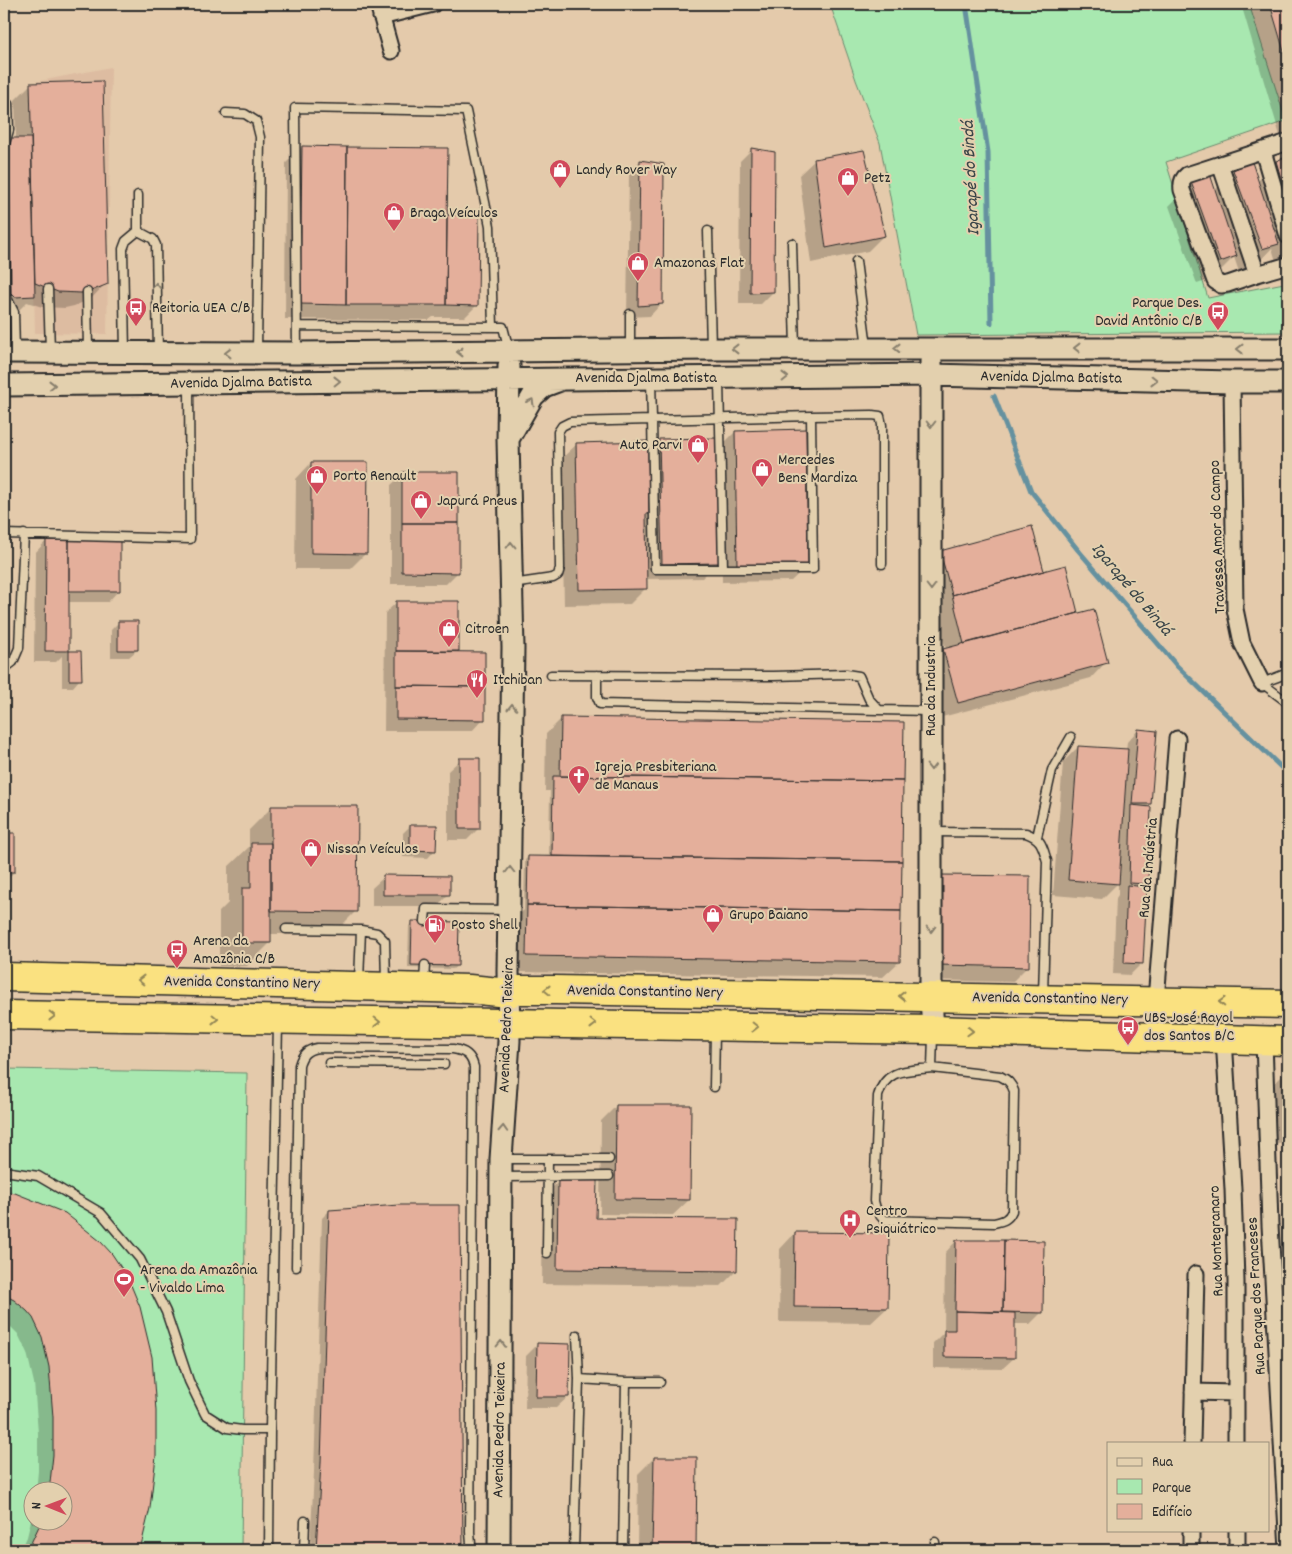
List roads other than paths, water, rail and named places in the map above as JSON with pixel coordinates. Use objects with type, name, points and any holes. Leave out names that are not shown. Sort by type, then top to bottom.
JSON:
[{"type":"highway","name":"Avenida Constantino Nery","points":[[4,977],[386,986],[424,976],[468,989],[508,992],[510,990],[1042,998],[1288,1004]]},
{"type":"highway","name":"Avenida Constantino Nery","points":[[4,1015],[933,1030],[1276,1041]]},
{"type":"main road","name":"Avenida Djalma Batista","points":[[9,352],[297,353],[932,348],[1288,349]]},
{"type":"main road","name":"Rua da Industria","points":[[932,348],[931,997],[933,1030]]},
{"type":"main road","name":"Avenida Pedro Teixeira","points":[[499,1550],[502,1168],[509,1023],[513,648],[508,440],[509,352]]},
{"type":"main road","name":"Avenida Djalma Batista","points":[[4,385],[566,378],[931,376],[1288,382]]},
{"type":"main road","points":[[508,440],[533,396],[544,386],[566,378]]},
{"type":"street","points":[[391,51],[380,10],[432,4]]},
{"type":"street","points":[[1288,142],[1188,175],[1183,178],[1182,190],[1215,281],[1221,285],[1228,284],[1288,265]]},
{"type":"street","points":[[1263,151],[1288,236]]},
{"type":"street","points":[[1220,164],[1257,274]]},
{"type":"street","name":"Travessa Amor do Campo","points":[[1232,382],[1235,608],[1242,643],[1262,682]]},
{"type":"street","name":"Rua da Indústria","points":[[1156,1000],[1177,739]]},
{"type":"street","name":"Rua Montegranaro","points":[[1224,1038],[1233,1189],[1236,1281],[1236,1442]]},
{"type":"street","name":"Rua Parque dos Franceses","points":[[1276,1041],[1270,1225],[1288,1550]]},
{"type":"street","points":[[1192,1442],[1196,1274]]},
{"type":"street","points":[[1193,1392],[1236,1393]]},
{"type":"street","points":[[1191,1532],[1191,1550]]},
{"type":"street","points":[[1237,1532],[1237,1550]]},
{"type":"lane","points":[[4,98],[8,104],[9,130],[4,148],[6,296],[8,307],[14,312],[9,352]]},
{"type":"lane","points":[[297,353],[296,108],[466,111],[490,226],[493,327]]},
{"type":"lane","points":[[226,113],[245,114],[256,120],[260,137],[257,353]]},
{"type":"lane","points":[[138,195],[138,231]]},
{"type":"lane","points":[[708,230],[711,349]]},
{"type":"lane","points":[[125,352],[123,250],[126,240],[138,231]]},
{"type":"lane","points":[[138,231],[153,239],[156,245],[158,352]]},
{"type":"lane","points":[[792,243],[795,349]]},
{"type":"lane","points":[[856,260],[868,349]]},
{"type":"lane","points":[[48,289],[50,352]]},
{"type":"lane","points":[[87,292],[88,352]]},
{"type":"lane","points":[[630,314],[630,351]]},
{"type":"lane","points":[[297,326],[503,327],[509,352]]},
{"type":"lane","points":[[651,378],[654,569],[813,569],[811,416]]},
{"type":"lane","points":[[719,378],[723,569]]},
{"type":"lane","points":[[4,534],[190,538],[189,383]]},
{"type":"lane","points":[[512,584],[553,578],[558,575],[560,568],[558,432],[562,426],[570,422],[880,416],[882,425],[882,564]]},
{"type":"lane","points":[[4,669],[13,662],[20,648],[24,534]]},
{"type":"lane","points":[[1262,682],[1288,673]]},
{"type":"lane","points":[[551,675],[774,676],[846,674],[859,676],[868,700],[880,710]]},
{"type":"lane","points":[[597,675],[597,697],[600,704],[931,711]]},
{"type":"lane","name":"Travessa Amor do Campo","points":[[1262,682],[1288,703]]},
{"type":"lane","points":[[1037,837],[1052,770],[1071,737]]},
{"type":"lane","points":[[931,832],[1026,833],[1037,837],[1043,846],[1047,861],[1042,998]]},
{"type":"lane","points":[[426,921],[426,909],[510,910]]},
{"type":"lane","points":[[286,929],[361,930],[377,933],[385,941],[386,946],[386,986]]},
{"type":"lane","points":[[359,986],[361,930]]},
{"type":"lane","points":[[269,1550],[278,1020]]},
{"type":"lane","points":[[714,1087],[715,1026]]},
{"type":"lane","points":[[932,1068],[933,1030]]},
{"type":"lane","points":[[296,1267],[299,1065],[301,1057],[310,1049],[317,1048],[453,1049],[468,1054],[474,1068],[470,1532],[470,1544],[473,1550]]},
{"type":"lane","points":[[329,1063],[444,1064]]},
{"type":"lane","points":[[932,1068],[1000,1076],[1007,1079],[1012,1085],[1014,1092],[1012,1211],[1009,1217],[1003,1221],[994,1223],[885,1220],[876,1209],[874,1201],[880,1088],[891,1075],[899,1072],[932,1068]]},
{"type":"lane","points":[[502,1168],[548,1159],[610,1159]]},
{"type":"lane","points":[[547,1253],[548,1159]]},
{"type":"lane","points":[[502,1168],[548,1176],[609,1176]]},
{"type":"lane","points":[[4,1171],[38,1176],[101,1213],[140,1259],[166,1312],[189,1381],[205,1414],[227,1428],[270,1430]]},
{"type":"lane","points":[[574,1550],[579,1379],[577,1335]]},
{"type":"lane","points":[[579,1379],[660,1382]]},
{"type":"lane","points":[[623,1550],[626,1382]]},
{"type":"lane","points":[[304,1550],[305,1521]]},
{"type":"waterway","name":"Igarapé do Bindá","points":[[966,4],[988,152],[991,323]]},
{"type":"waterway","name":"Igarapé do Bindá","points":[[994,396],[1031,491],[1078,550],[1177,666],[1288,774]]},
{"type":"place","name":"Landy Rover Way","points":[[560,189]]},
{"type":"place","name":"Petz","points":[[848,197]]},
{"type":"place","name":"Braga Veículos","points":[[394,232]]},
{"type":"place","name":"Amazonas Flat","points":[[638,282]]},
{"type":"place","name":"Reitoria UEA C/B","points":[[136,327]]},
{"type":"place","name":"Parque Des. David Antônio C/B","points":[[1218,331]]},
{"type":"place","name":"Auto Parvi","points":[[698,464]]},
{"type":"place","name":"Mercedes Bens Mardiza","points":[[762,488]]},
{"type":"place","name":"Porto Renault","points":[[317,495]]},
{"type":"place","name":"Japurá Pneus","points":[[421,520]]},
{"type":"place","name":"Citroen","points":[[449,648]]},
{"type":"place","name":"Itchiban","points":[[477,699]]},
{"type":"place","name":"Igreja Presbiteriana de Manaus","points":[[579,795]]},
{"type":"place","name":"Nissan Veículos","points":[[311,868]]},
{"type":"place","name":"Grupo Baiano","points":[[713,934]]},
{"type":"place","name":"Posto Shell","points":[[435,944]]},
{"type":"place","name":"Arena da Amazônia C/B","points":[[177,969]]},
{"type":"place","name":"UBS José Rayol dos Santos B/C","points":[[1128,1046]]},
{"type":"place","name":"Centro Psiquiátrico","points":[[850,1239]]},
{"type":"place","name":"Arena da Amazônia - Vivaldo Lima","points":[[124,1298]]}]
